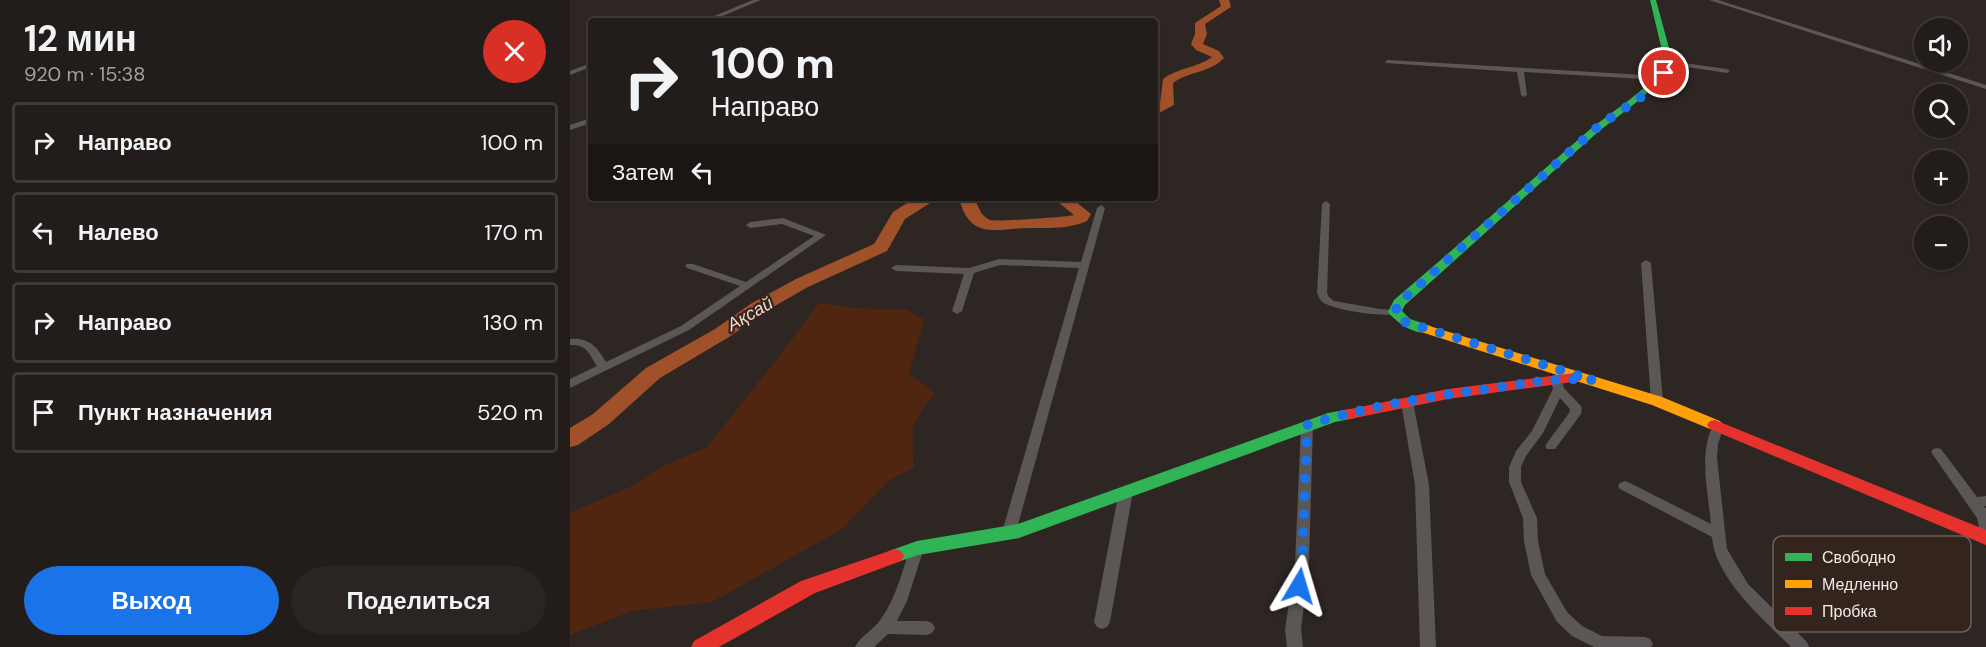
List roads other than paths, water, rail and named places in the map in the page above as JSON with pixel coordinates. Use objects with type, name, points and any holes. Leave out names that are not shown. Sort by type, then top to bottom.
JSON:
[{"type":"street","points":[[713,18],[758,0]]},
{"type":"street","points":[[1395,312],[1399,303],[1585,138],[1647,93],[1659,81],[1669,63],[1653,0]]},
{"type":"street","points":[[1712,0],[1986,87]]},
{"type":"street","points":[[1388,62],[1644,76],[1659,81]]},
{"type":"street","points":[[1669,63],[1727,71]]},
{"type":"street","points":[[570,73],[588,66]]},
{"type":"street","points":[[1520,70],[1524,95]]},
{"type":"street","points":[[570,128],[588,121]]},
{"type":"street","points":[[1326,204],[1322,293],[1331,303],[1380,312],[1395,312],[1405,322],[1657,401],[1984,537],[1986,527],[1980,502],[1937,452]]},
{"type":"street","points":[[1009,532],[1101,208]]},
{"type":"street","points":[[570,384],[685,328],[821,235],[783,221],[750,225]]},
{"type":"street","points":[[896,268],[970,271],[999,262],[1085,265]]},
{"type":"street","points":[[1646,263],[1657,401]]},
{"type":"street","points":[[690,266],[747,285]]},
{"type":"street","points":[[957,311],[970,271]]},
{"type":"street","points":[[570,342],[582,340],[588,343],[603,368]]},
{"type":"street","points":[[701,647],[808,587],[917,548],[1009,532],[1044,522],[1333,417],[1448,394],[1593,380]]},
{"type":"street","points":[[1551,446],[1575,414],[1576,408],[1557,384]]},
{"type":"street","points":[[1557,384],[1537,433],[1520,454],[1515,467],[1515,482],[1530,518],[1531,541],[1538,575],[1562,616],[1577,631],[1601,643],[1645,644]]},
{"type":"street","points":[[1407,402],[1422,485],[1428,647]]},
{"type":"street","points":[[1294,647],[1293,629],[1302,564],[1307,425]]},
{"type":"street","points":[[1719,426],[1712,444],[1711,458],[1720,550],[1728,568],[1743,588],[1773,619]]},
{"type":"street","points":[[1625,486],[1718,534]]},
{"type":"street","points":[[1102,622],[1126,492]]},
{"type":"street","points":[[863,647],[885,627],[900,601],[917,548]]},
{"type":"street","points":[[885,627],[927,628]]},
{"type":"street","points":[[1786,632],[1801,647]]},
{"type":"waterway","name":"Ақсай","points":[[1158,110],[1167,105],[1167,82],[1179,74],[1206,66],[1218,58],[1215,53],[1200,48],[1197,44],[1201,34],[1200,23],[1226,7],[1224,0]]},
{"type":"waterway","name":"Ақсай","points":[[570,439],[601,419],[653,373],[722,333],[759,307],[802,283],[881,247],[889,229],[899,216],[905,210],[922,201]]},
{"type":"waterway","name":"Ақсай","points":[[968,201],[975,216],[990,226],[1061,223],[1081,218],[1083,214],[1065,201]]}]
